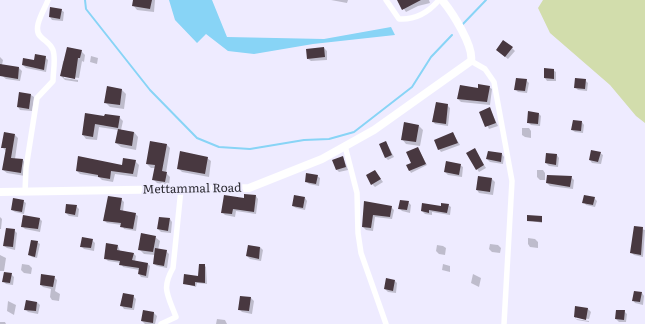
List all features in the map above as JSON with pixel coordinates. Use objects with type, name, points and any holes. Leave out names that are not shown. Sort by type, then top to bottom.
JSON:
[{"type":"main road","points":[[442,0],[462,32],[472,52],[471,61]]},
{"type":"main road","name":"Mettammal Road","points":[[0,192],[249,188],[322,159],[374,130],[471,61]]},
{"type":"street","points":[[25,192],[26,168],[37,98],[53,81],[54,52],[51,45],[40,37],[37,32],[38,24],[48,0]]},
{"type":"street","points":[[386,0],[399,19],[411,20],[430,10],[439,0]]},
{"type":"street","points":[[471,61],[485,69],[494,82],[512,181],[504,324]]},
{"type":"street","points":[[346,146],[357,193],[358,232],[361,253],[386,324]]},
{"type":"street","points":[[161,324],[176,317],[165,286],[166,280],[173,268],[181,189]]},
{"type":"green space","points":[[543,0],[645,0],[645,123],[636,116],[610,85],[550,33],[538,8]]},
{"type":"water","points":[[169,0],[212,0],[227,37],[324,39],[391,27],[395,35],[313,44],[254,54],[228,51],[206,34],[197,43],[175,20]]},
{"type":"building","points":[[133,0],[152,0],[150,9],[132,6]]},
{"type":"building","points":[[397,0],[421,0],[402,10]]},
{"type":"building","points":[[50,7],[62,9],[60,19],[49,17]]},
{"type":"building","points":[[503,40],[513,47],[505,57],[496,50]]},
{"type":"building","points":[[67,47],[82,50],[80,58],[78,58],[75,79],[60,76]]},
{"type":"building","points":[[324,47],[325,57],[307,59],[306,49]]},
{"type":"building","points":[[35,54],[46,56],[44,70],[22,65],[23,58],[34,60]]},
{"type":"building","points":[[0,64],[19,67],[18,79],[0,76]]},
{"type":"building","points":[[544,68],[554,69],[554,79],[544,78]]},
{"type":"building","points":[[516,78],[527,79],[525,91],[514,90]]},
{"type":"building","points":[[575,78],[586,79],[585,89],[574,88]]},
{"type":"building","points":[[478,84],[490,86],[487,102],[457,99],[460,85],[478,88]]},
{"type":"building","points":[[107,86],[122,89],[120,105],[104,103]]},
{"type":"building","points":[[19,92],[31,94],[29,109],[17,107]]},
{"type":"building","points":[[436,102],[448,104],[446,124],[432,122]]},
{"type":"building","points":[[490,107],[496,123],[485,127],[479,112]]},
{"type":"building","points":[[528,111],[539,113],[538,124],[527,123]]},
{"type":"building","points":[[85,113],[104,116],[105,114],[120,116],[118,128],[95,124],[93,137],[82,135]]},
{"type":"building","points":[[573,120],[582,121],[581,131],[571,130]]},
{"type":"building","points":[[404,122],[419,125],[416,142],[401,140]]},
{"type":"building","points":[[118,129],[134,132],[132,146],[115,143]]},
{"type":"building","points":[[4,132],[15,134],[11,158],[23,159],[21,173],[2,170],[6,148],[1,148]]},
{"type":"building","points":[[453,132],[458,143],[438,150],[434,140]]},
{"type":"building","points":[[150,141],[167,144],[162,171],[167,172],[165,182],[152,180],[155,165],[146,164]]},
{"type":"building","points":[[386,141],[392,155],[385,158],[379,144]]},
{"type":"building","points":[[418,147],[426,164],[409,171],[406,165],[411,163],[406,152]]},
{"type":"building","points":[[475,148],[484,165],[476,170],[466,153]]},
{"type":"building","points":[[591,150],[601,152],[598,162],[589,160]]},
{"type":"building","points":[[180,151],[208,157],[205,174],[177,169]]},
{"type":"building","points":[[488,151],[502,153],[501,162],[486,159]]},
{"type":"building","points":[[546,153],[557,154],[556,165],[545,163]]},
{"type":"building","points":[[78,156],[122,165],[123,158],[136,160],[133,174],[111,171],[110,179],[76,171]]},
{"type":"building","points":[[343,156],[346,167],[336,170],[332,160]]},
{"type":"building","points":[[446,161],[461,164],[459,175],[444,172]]},
{"type":"building","points":[[375,170],[381,179],[371,185],[366,175]]},
{"type":"building","points":[[306,173],[318,175],[316,184],[305,182]]},
{"type":"building","points":[[547,175],[572,176],[570,187],[546,183]]},
{"type":"building","points":[[478,176],[492,178],[490,192],[476,190]]},
{"type":"building","points":[[244,194],[256,195],[254,212],[233,209],[232,214],[221,213],[224,195],[244,198]]},
{"type":"building","points":[[294,195],[305,197],[303,208],[292,206]]},
{"type":"building","points":[[584,195],[595,197],[593,205],[582,203]]},
{"type":"building","points":[[108,196],[122,198],[120,210],[136,213],[133,229],[120,227],[121,223],[103,221]]},
{"type":"building","points":[[13,198],[24,200],[22,212],[11,210]]},
{"type":"building","points":[[400,200],[409,201],[407,210],[398,209]]},
{"type":"building","points":[[364,201],[392,206],[390,217],[373,215],[371,228],[362,227]]},
{"type":"building","points":[[422,203],[441,206],[441,203],[449,204],[447,213],[429,210],[429,213],[421,211]]},
{"type":"building","points":[[66,204],[77,205],[75,215],[65,213]]},
{"type":"building","points":[[23,215],[40,218],[38,229],[21,227]]},
{"type":"building","points":[[527,215],[542,216],[542,222],[527,221]]},
{"type":"building","points":[[159,217],[170,218],[168,231],[157,229]]},
{"type":"building","points":[[634,226],[643,227],[641,255],[630,253]]},
{"type":"building","points":[[6,228],[15,229],[13,247],[3,246]]},
{"type":"building","points":[[141,233],[156,236],[153,252],[138,250]]},
{"type":"building","points":[[82,237],[93,239],[91,248],[80,247]]},
{"type":"building","points":[[31,240],[38,241],[35,257],[28,255]]},
{"type":"building","points":[[106,243],[118,245],[117,250],[134,253],[132,260],[148,263],[146,276],[138,274],[139,268],[119,265],[120,261],[104,259]]},
{"type":"building","points":[[248,245],[260,247],[259,259],[246,256]]},
{"type":"building","points":[[155,248],[167,250],[164,266],[153,264]]},
{"type":"building","points":[[199,264],[205,264],[205,283],[195,282],[195,286],[183,284],[184,274],[198,276]]},
{"type":"building","points":[[4,272],[12,273],[10,283],[2,282]]},
{"type":"building","points":[[41,274],[55,276],[53,287],[40,285]]},
{"type":"building","points":[[386,278],[395,280],[393,291],[384,289]]},
{"type":"building","points":[[634,291],[642,292],[640,302],[632,301]]},
{"type":"building","points":[[123,293],[134,295],[132,308],[120,306]]},
{"type":"building","points":[[240,296],[251,297],[249,311],[238,310]]},
{"type":"building","points":[[26,300],[37,302],[36,311],[24,310]]},
{"type":"building","points":[[575,306],[588,308],[586,320],[574,317]]},
{"type":"building","points":[[143,310],[154,312],[153,323],[141,321]]},
{"type":"building","points":[[616,310],[625,310],[624,320],[615,319]]},
{"type":"waterway","points":[[85,0],[86,9],[150,90],[197,138],[219,147],[250,149],[304,140],[329,139],[354,132],[412,87],[431,57],[452,35]]},
{"type":"waterway","points":[[462,25],[486,0]]}]
